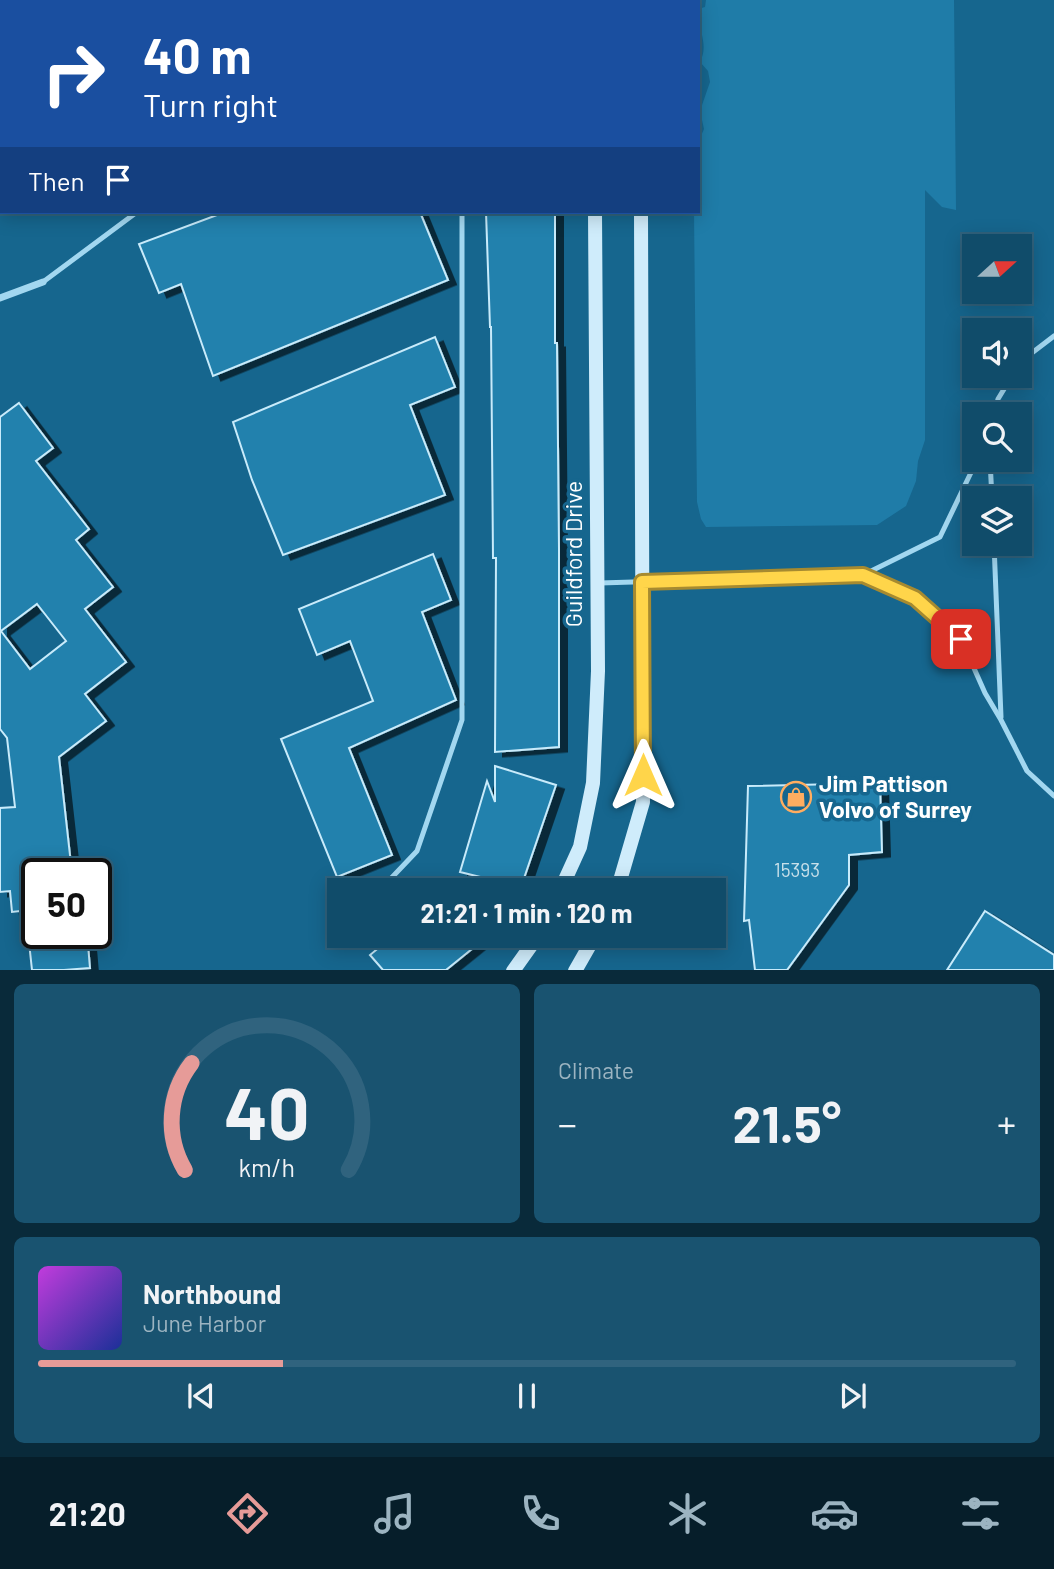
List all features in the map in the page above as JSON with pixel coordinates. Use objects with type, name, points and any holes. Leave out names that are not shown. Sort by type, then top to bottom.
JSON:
[{"type":"main road","name":"Guildford Drive","points":[[566,878],[580,847],[593,783],[598,671],[596,214]]},
{"type":"main road","points":[[622,878],[643,802],[641,214]]},
{"type":"main road","points":[[514,970],[529,948]]},
{"type":"main road","points":[[576,970],[587,948]]},
{"type":"street","points":[[0,298],[43,282]]},
{"type":"lane","points":[[43,282],[133,214]]},
{"type":"lane","points":[[391,878],[417,851],[462,720],[461,214]]},
{"type":"lane","points":[[1032,353],[1054,336]]},
{"type":"lane","points":[[597,583],[863,575],[940,537],[971,472]]},
{"type":"lane","points":[[994,556],[1001,720]]},
{"type":"lane","points":[[863,575],[915,598],[961,639],[985,693],[1027,771],[1054,796]]},
{"type":"shaded area","points":[[706,0],[954,0],[956,210],[942,207],[925,190],[925,440],[918,461],[916,481],[906,506],[877,525],[706,527],[701,519],[697,502],[694,214],[700,214],[700,138],[704,129],[700,111],[710,82],[708,71],[700,62],[704,45],[700,34],[700,8],[705,7]]},
{"type":"building","points":[[220,214],[421,214],[448,280],[213,376],[181,284],[159,293],[139,244]]},
{"type":"building","points":[[486,214],[555,214],[559,747],[495,752],[496,558],[493,558]]},
{"type":"building","points":[[435,337],[455,387],[410,405],[445,495],[283,555],[252,480],[233,422]]},
{"type":"building","points":[[19,403],[53,448],[36,461],[89,529],[76,540],[113,587],[85,609],[126,662],[85,694],[106,721],[59,757],[70,858],[21,858],[21,911],[12,912],[10,891],[0,892],[0,808],[15,807],[7,738],[0,729],[0,417]],"holes":[[[37,604],[66,641],[30,669],[1,631]]]},
{"type":"building","points":[[433,554],[451,600],[422,612],[456,700],[349,748],[392,855],[337,877],[281,739],[373,701],[350,641],[317,655],[299,609]]},
{"type":"building","points":[[495,766],[556,785],[524,878],[484,878],[460,872],[487,781],[495,802]]},
{"type":"building","points":[[880,783],[882,852],[849,855],[849,885],[787,970],[755,970],[749,920],[744,921],[748,786]]},
{"type":"building","points":[[985,911],[1054,955],[1054,970],[947,970]]},
{"type":"building","points":[[378,948],[473,948],[446,970],[383,970],[370,955]]},
{"type":"building","points":[[30,949],[88,949],[90,968],[32,970]]},
{"type":"place","name":"Jim Pattison Volvo of Surrey","points":[[796,797]]},
{"type":"route","points":[[643,775],[642,582],[863,575],[915,598],[961,639]]}]
